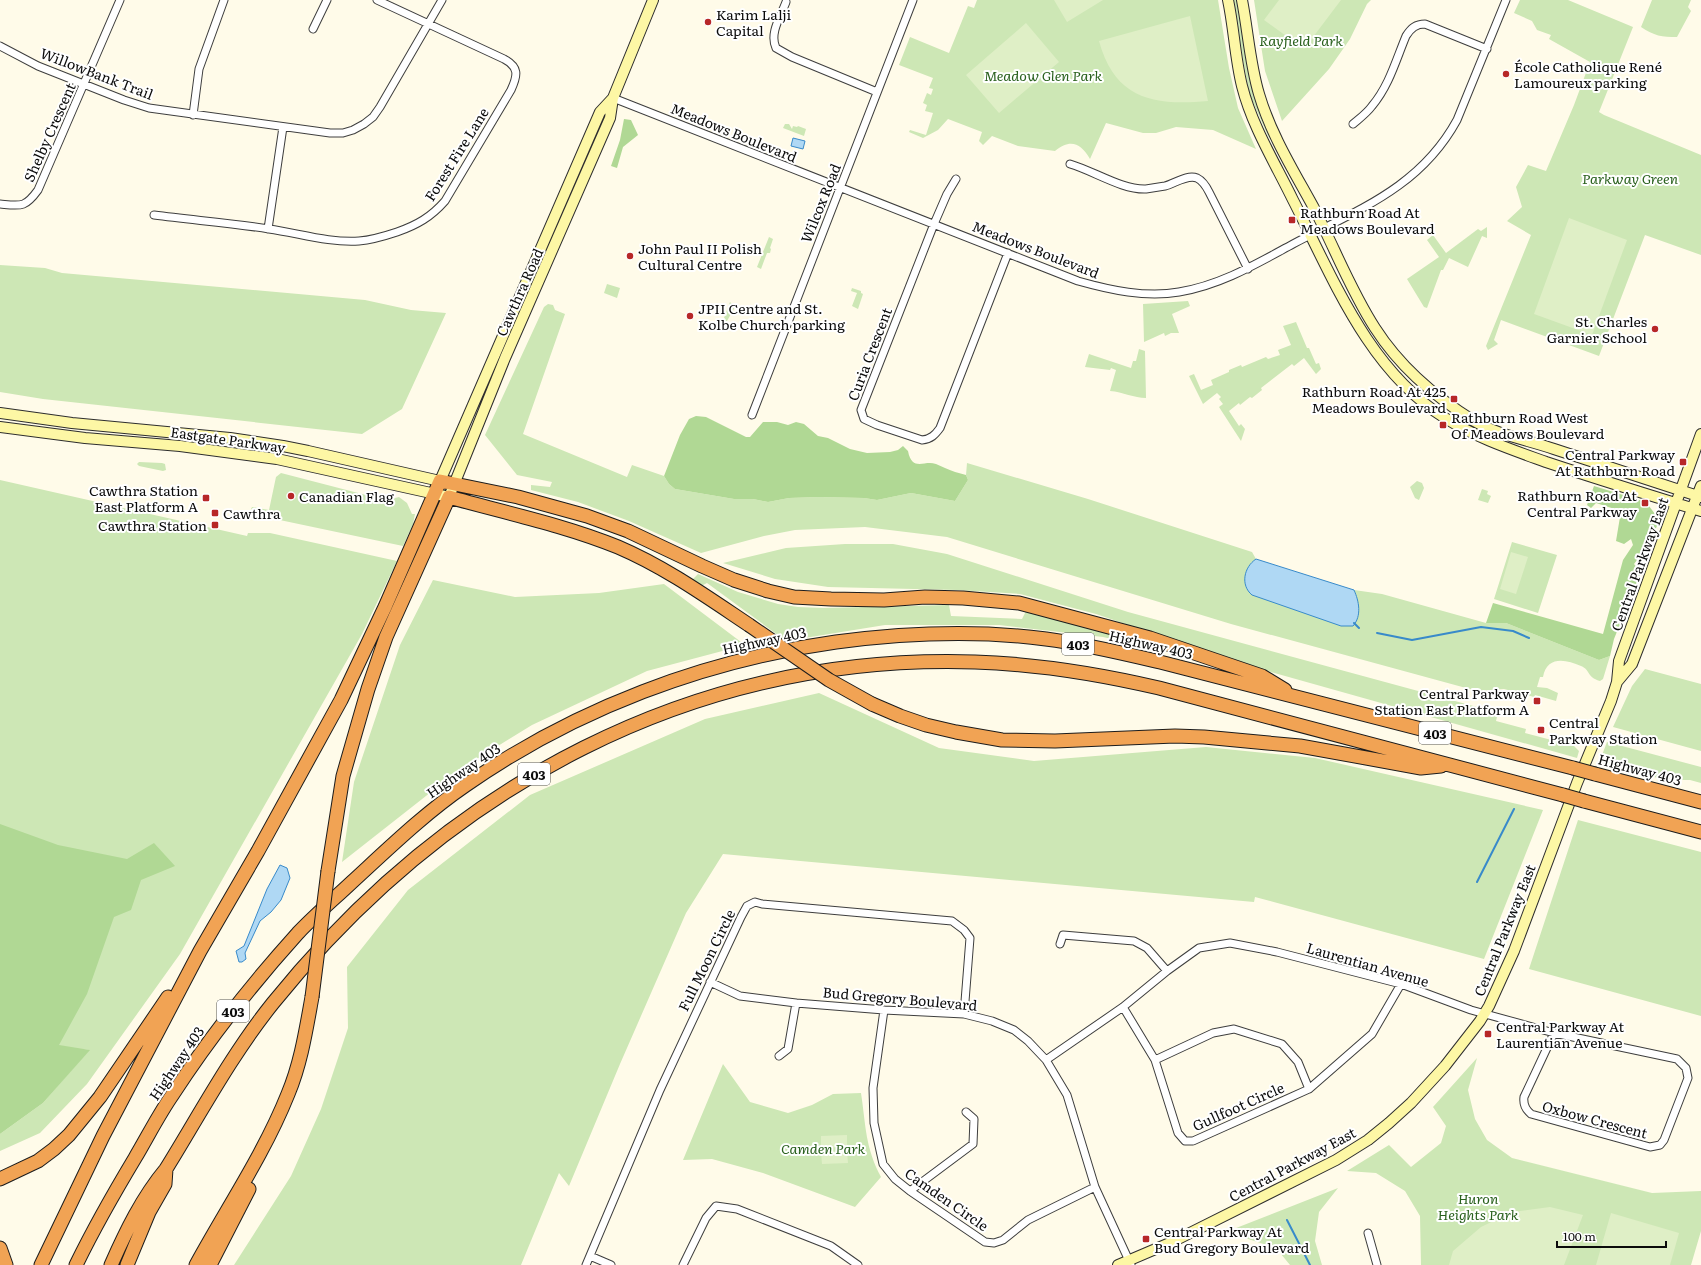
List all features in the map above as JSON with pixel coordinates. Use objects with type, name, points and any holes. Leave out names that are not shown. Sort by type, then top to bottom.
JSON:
[{"type":"highway","points":[[41,1265],[100,1142],[200,951],[258,851],[341,700],[402,568],[440,481],[518,497],[587,516],[628,531],[721,574],[768,591],[794,597],[830,599],[884,600],[925,597],[964,598],[1019,603],[1129,632],[1262,676],[1296,697]]},
{"type":"highway","points":[[196,1265],[244,1182],[277,1119],[288,1093],[302,1050],[312,997],[328,871],[345,768],[368,689],[386,637],[449,497],[551,524],[590,536],[619,548],[676,578],[749,625],[829,680],[872,704],[926,725],[1002,740],[1055,741],[1148,737],[1204,737],[1300,746],[1421,768],[1450,765]]},
{"type":"highway","name":"Highway 403","points":[[76,1265],[95,1225],[171,1097],[188,1071],[251,987],[301,930],[395,841],[465,785],[497,764],[552,733],[585,716],[684,677],[750,658],[815,645],[854,640],[936,635],[1030,638],[1083,645],[1160,662],[1701,802]]},
{"type":"highway","name":"403","points":[[112,1265],[128,1227],[152,1186],[166,1169],[231,1062],[270,1007],[294,977],[393,876],[462,821],[510,788],[572,753],[627,728],[696,702],[758,685],[849,668],[937,662],[1008,664],[1080,672],[1160,688],[1701,832]]},
{"type":"highway","points":[[0,1179],[38,1161],[69,1135],[100,1097],[200,951]]},
{"type":"highway","points":[[210,1265],[278,1130],[277,1119]]},
{"type":"highway","name":"403","points":[[127,1265],[149,1212],[165,1184],[166,1169]]},
{"type":"highway","points":[[0,1248],[6,1265]]},
{"type":"street","name":"Shelby Crescent","points":[[0,204],[20,206],[30,202],[38,190],[120,0]]},
{"type":"street","points":[[193,115],[199,69],[224,0]]},
{"type":"street","points":[[313,29],[327,0]]},
{"type":"street","name":"Forest Fire Lane","points":[[154,215],[268,229],[339,240],[360,241],[382,237],[419,223],[436,211],[445,201],[511,90],[516,80],[516,70],[512,63],[377,0]]},
{"type":"street","points":[[268,229],[283,127],[336,133],[353,130],[364,124],[380,107],[442,0]]},
{"type":"street","name":"Cawthra Road","points":[[449,497],[456,484],[505,358],[610,118],[613,98],[653,0]]},
{"type":"street","name":"Wilcox Road","points":[[752,415],[913,0]]},
{"type":"street","points":[[1228,0],[1238,67],[1248,105],[1257,127],[1343,298],[1367,340],[1400,382],[1423,403],[1444,418],[1487,441],[1586,476],[1697,510]]},
{"type":"street","points":[[1242,0],[1250,53],[1259,94],[1269,123],[1324,228],[1355,293],[1375,328],[1394,355],[1430,390],[1475,421],[1493,429],[1699,496]]},
{"type":"street","name":"Meadows Boulevard","points":[[613,98],[1078,281],[1119,291],[1142,293],[1179,292],[1216,283],[1248,269],[1376,201],[1410,178],[1448,137],[1457,120],[1506,0]]},
{"type":"street","points":[[786,2],[774,32],[773,38],[776,48],[792,57],[877,92]]},
{"type":"street","points":[[1354,124],[1372,107],[1383,92],[1406,36],[1409,30],[1416,25],[1425,24],[1487,49]]},
{"type":"street","name":"WillowBank Trail","points":[[0,46],[38,66],[136,105],[193,115],[283,127]]},
{"type":"street","name":"Cawthra Road","points":[[440,481],[600,112],[613,98]]},
{"type":"street","points":[[1070,164],[1095,172],[1128,187],[1138,189],[1166,186],[1188,177],[1197,178],[1204,183],[1248,269]]},
{"type":"street","points":[[934,224],[947,194],[956,180]]},
{"type":"street","name":"Curia Crescent","points":[[934,224],[861,410],[864,419],[877,425],[922,440],[932,437],[939,429],[1008,253]]},
{"type":"street","name":"Eastgate Parkway","points":[[0,413],[72,423],[230,438],[283,446],[440,481]]},
{"type":"street","name":"Eastgate Parkway","points":[[0,427],[85,438],[180,446],[277,459],[449,497]]},
{"type":"street","name":"Central Parkway East","points":[[1118,1265],[1130,1262],[1172,1242],[1336,1160],[1368,1140],[1411,1103],[1445,1066],[1484,1014],[1514,951],[1572,796],[1611,701],[1618,682],[1620,661],[1701,434]]},
{"type":"street","name":"Central Parkway East","points":[[1618,682],[1632,664],[1697,510],[1701,486]]},
{"type":"street","name":"Full Moon Circle","points":[[586,1265],[660,1090],[747,906],[755,902],[762,904],[952,921],[964,930],[970,938],[964,1014]]},
{"type":"street","points":[[1060,944],[1063,935],[1134,941],[1147,948],[1167,971]]},
{"type":"street","name":"Laurentian Avenue","points":[[1046,1060],[1123,1007],[1167,971],[1199,948],[1230,943],[1277,952],[1401,984],[1484,1014],[1554,1033],[1677,1059],[1686,1068],[1688,1078],[1664,1135]]},
{"type":"street","name":"Bud Gregory Boulevard","points":[[710,982],[740,996],[796,1003],[884,1010],[964,1014],[992,1021],[1014,1030],[1028,1041],[1046,1060],[1067,1096],[1096,1187],[1130,1262]]},
{"type":"street","name":"Gullfoot Circle","points":[[1123,1007],[1156,1060],[1178,1133],[1185,1141],[1193,1141],[1309,1089],[1372,1034],[1401,984]]},
{"type":"street","points":[[779,1056],[788,1049],[796,1003]]},
{"type":"street","name":"Camden Circle","points":[[884,1010],[874,1088],[874,1123],[883,1164],[895,1179],[910,1191],[985,1242],[994,1244],[1003,1240],[1028,1220],[1096,1187]]},
{"type":"street","points":[[1156,1060],[1213,1033],[1234,1029],[1282,1044],[1298,1062],[1309,1089]]},
{"type":"street","name":"Oxbow Crescent","points":[[1554,1033],[1524,1096],[1526,1109],[1531,1114],[1650,1147],[1660,1144],[1664,1135]]},
{"type":"street","points":[[910,1191],[973,1144],[974,1118],[966,1112]]},
{"type":"street","points":[[683,1265],[706,1218],[716,1206],[737,1208],[831,1246],[858,1265]]},
{"type":"street","points":[[1368,1233],[1377,1265]]},
{"type":"street","points":[[590,1256],[611,1265]]},
{"type":"green space","name":"Meadow Glen Park","points":[[977,0],[1218,0],[1229,68],[1238,108],[1256,149],[1213,130],[1176,127],[1156,133],[1143,133],[1106,123],[1090,159],[1079,146],[1075,144],[1066,145],[1055,151],[1018,146],[992,136],[983,145],[979,141],[982,132],[948,119],[938,130],[923,138],[909,132],[910,130],[926,135],[933,113],[925,111],[927,105],[923,103],[927,93],[931,95],[933,89],[929,88],[933,78],[899,65],[910,37],[949,53],[968,6],[974,8]]},
{"type":"green space","points":[[1054,0],[1103,0],[1067,22]]},
{"type":"green space","points":[[1232,0],[1239,0],[1253,78],[1281,155],[1268,136],[1249,93]]},
{"type":"green space","name":"Rayfield Park","points":[[1254,0],[1371,0],[1367,4],[1350,39],[1329,69],[1282,121],[1265,71]]},
{"type":"green space","points":[[1279,0],[1341,0],[1304,49],[1264,20]]},
{"type":"green space","name":"Parkway Green","points":[[1520,0],[1568,0],[1633,27],[1599,112],[1701,155],[1701,255],[1645,235],[1599,356],[1501,320],[1494,340],[1498,344],[1488,350],[1486,346],[1531,235],[1507,221],[1522,207],[1516,187],[1528,165],[1546,171],[1574,105],[1590,62],[1549,39],[1551,35],[1537,30],[1532,21],[1514,13]]},
{"type":"green space","points":[[1652,0],[1691,0],[1688,7],[1691,11],[1677,37],[1658,35],[1641,27]]},
{"type":"green space","points":[[1190,16],[1208,101],[1170,102],[1154,100],[1139,95],[1126,87],[1115,76],[1106,60],[1099,41]]},
{"type":"green space","points":[[1026,23],[1059,62],[999,113],[966,75]]},
{"type":"green space","points":[[624,119],[631,120],[638,135],[623,147],[617,168],[611,166],[620,140]]},
{"type":"green space","points":[[785,124],[789,124],[792,129],[793,126],[798,126],[806,129],[804,136],[783,128]]},
{"type":"green space","points":[[1569,218],[1627,240],[1592,335],[1534,314]]},
{"type":"green space","points":[[1487,227],[1487,238],[1482,236],[1468,267],[1449,258],[1443,270],[1441,270],[1427,308],[1424,307],[1407,279],[1439,257],[1427,240],[1433,235],[1446,253],[1478,229],[1481,231]]},
{"type":"green space","points":[[769,237],[773,239],[770,253],[767,253],[761,269],[757,267]]},
{"type":"green space","points":[[0,265],[45,268],[62,273],[365,300],[411,310],[446,313],[402,409],[362,434],[43,399],[0,392]]},
{"type":"green space","points":[[607,284],[620,288],[617,298],[604,293]]},
{"type":"green space","points":[[852,288],[861,291],[863,294],[858,309],[852,306],[857,293],[851,291]]},
{"type":"green space","points":[[1188,301],[1190,306],[1172,314],[1179,333],[1171,333],[1165,336],[1164,333],[1144,342],[1143,304]]},
{"type":"green space","points":[[730,302],[735,307],[723,328],[721,326]]},
{"type":"green space","points":[[548,304],[553,305],[555,310],[565,314],[523,434],[627,477],[632,465],[664,476],[669,484],[675,489],[734,499],[753,499],[768,502],[789,498],[819,497],[864,498],[877,500],[911,493],[955,501],[968,480],[966,475],[967,463],[1088,499],[1252,552],[1256,559],[1251,563],[1341,626],[1350,626],[1356,596],[1354,590],[1382,594],[1486,623],[1506,623],[1599,660],[1610,656],[1603,679],[1600,681],[1593,678],[1586,669],[1575,664],[1558,661],[1548,665],[1543,677],[1540,677],[1537,687],[1547,688],[1558,693],[1556,701],[1504,689],[1477,691],[1231,624],[947,537],[865,527],[795,530],[764,536],[701,553],[629,521],[578,502],[531,490],[531,485],[550,487],[552,482],[517,475],[485,435],[544,307]]},
{"type":"green space","points":[[1296,322],[1307,348],[1309,348],[1316,364],[1319,363],[1321,369],[1316,374],[1304,358],[1294,366],[1292,364],[1261,388],[1262,390],[1252,398],[1250,397],[1240,405],[1239,403],[1229,411],[1239,426],[1241,424],[1245,429],[1241,441],[1219,407],[1223,404],[1219,399],[1221,397],[1217,393],[1203,404],[1189,376],[1194,374],[1201,390],[1213,385],[1211,380],[1229,372],[1229,370],[1241,365],[1242,367],[1266,357],[1268,359],[1280,355],[1278,350],[1291,345],[1283,326]]},
{"type":"green space","points":[[1139,349],[1145,351],[1146,398],[1110,391],[1116,370],[1111,368],[1110,370],[1085,367],[1089,354],[1131,368],[1133,361],[1136,361]]},
{"type":"green space","points":[[696,416],[706,417],[746,437],[750,437],[763,422],[777,422],[788,425],[796,422],[804,424],[818,436],[828,438],[850,449],[867,453],[890,452],[898,450],[903,446],[908,451],[912,461],[915,463],[936,464],[966,475],[968,480],[955,501],[911,493],[877,500],[864,498],[819,497],[789,498],[768,502],[753,499],[734,499],[675,489],[669,484],[664,476],[680,435],[689,419]]},
{"type":"green space","points":[[139,462],[162,463],[165,464],[166,470],[163,471],[139,466],[137,464]]},
{"type":"green space","points":[[281,473],[362,494],[391,499],[399,497],[407,503],[412,514],[415,514],[413,524],[403,546],[275,519],[251,509],[252,507],[269,510],[276,477]]},
{"type":"green space","points":[[0,480],[247,536],[248,533],[270,533],[397,561],[362,634],[180,954],[87,1084],[40,1133],[0,1151],[0,1134],[43,1103],[89,1050],[81,1049],[0,1121]]},
{"type":"green space","points":[[1417,481],[1422,483],[1424,488],[1419,500],[1415,498],[1410,487]]},
{"type":"green space","points":[[1594,486],[1646,502],[1655,514],[1658,524],[1647,546],[1634,564],[1641,572],[1614,639],[1610,656],[1599,660],[1506,623],[1486,623],[1493,603],[1603,634],[1623,560],[1633,545],[1631,539],[1624,544],[1616,541],[1621,511],[1596,503],[1591,508],[1587,505]]},
{"type":"green space","points":[[1482,489],[1488,491],[1487,494],[1491,496],[1488,503],[1478,500]]},
{"type":"green space","points":[[1512,542],[1557,555],[1538,613],[1494,599]]},
{"type":"green space","points":[[845,544],[893,544],[947,554],[1128,612],[1477,707],[1497,717],[1496,721],[1526,729],[1525,733],[1574,746],[1579,751],[1577,758],[1246,665],[1096,614],[1020,594],[957,590],[828,587],[775,579],[723,563],[786,548]]},
{"type":"green space","points":[[1511,552],[1528,557],[1516,594],[1500,589]]},
{"type":"green space","points":[[698,574],[738,592],[778,604],[798,607],[824,608],[949,605],[951,616],[1022,619],[1026,611],[1065,620],[1153,646],[1154,649],[1103,637],[999,625],[885,625],[786,641],[707,583],[701,586],[692,580]]},
{"type":"green space","points":[[433,580],[515,597],[599,593],[664,584],[745,645],[647,671],[532,725],[459,770],[342,862],[354,782],[400,645]]},
{"type":"green space","points":[[1645,669],[1701,684],[1701,751],[1613,727],[1632,686]]},
{"type":"green space","points":[[819,693],[939,748],[1034,761],[1206,747],[1315,758],[1543,810],[1484,959],[1255,897],[1254,902],[723,854],[686,913],[569,1186],[559,1173],[521,1265],[234,1265],[291,1176],[321,1109],[348,1028],[347,967],[408,890],[530,795],[705,719]]},
{"type":"green space","points":[[1607,742],[1701,767],[1701,783],[1690,780],[1666,780],[1599,763]]},
{"type":"green space","points":[[1578,820],[1701,852],[1701,1016],[1529,969]]},
{"type":"green space","points":[[0,824],[58,845],[127,859],[154,843],[175,866],[141,880],[131,910],[114,917],[87,994],[59,1045],[90,1050],[43,1103],[0,1134]]},
{"type":"green space","name":"Huron Heights Park","points":[[1477,1058],[1468,1090],[1475,1119],[1487,1140],[1512,1158],[1652,1193],[1701,1191],[1701,1231],[1691,1265],[1421,1265],[1420,1216],[1405,1191],[1376,1173],[1347,1171],[1389,1145],[1411,1167],[1441,1143],[1446,1126],[1433,1107]]},
{"type":"green space","name":"Camden Park","points":[[723,1064],[750,1102],[788,1113],[812,1105],[833,1094],[861,1093],[869,1146],[881,1177],[855,1207],[763,1173],[712,1159],[683,1160]]},
{"type":"green space","points":[[847,1135],[847,1147],[821,1148],[821,1136]]},
{"type":"green space","points":[[847,1151],[848,1163],[822,1164],[821,1152]]},
{"type":"green space","points":[[1338,1188],[1319,1212],[1315,1241],[1322,1265],[1290,1265],[1276,1248],[1245,1238],[1231,1230]]},
{"type":"green space","points":[[1550,1207],[1583,1215],[1564,1265],[1449,1265],[1453,1251],[1481,1227],[1512,1212]]},
{"type":"green space","points":[[1611,1213],[1679,1233],[1670,1265],[1596,1265]]},
{"type":"water","points":[[793,138],[805,141],[803,149],[791,146]]},
{"type":"water","points":[[1256,559],[1354,590],[1359,608],[1356,622],[1353,626],[1341,626],[1252,595],[1246,586],[1245,576],[1246,571]]},
{"type":"water","points":[[280,865],[287,868],[290,878],[281,900],[271,912],[260,921],[245,953],[246,959],[239,962],[236,951],[244,946],[267,889]]},
{"type":"waterway","points":[[1354,623],[1359,628]]},
{"type":"waterway","points":[[1377,633],[1412,640],[1481,627],[1513,631],[1529,638]]},
{"type":"waterway","points":[[1477,882],[1514,809]]},
{"type":"waterway","points":[[1287,1220],[1310,1265]]},
{"type":"place","name":"Karim Lalji Capital","points":[[708,22]]},
{"type":"place","name":"École Catholique René Lamoureux parking","points":[[1506,74]]},
{"type":"place","name":"Rathburn Road At Meadows Boulevard","points":[[1292,220]]},
{"type":"place","name":"John Paul II Polish Cultural Centre","points":[[630,256]]},
{"type":"place","name":"JPII Centre and St. Kolbe Church parking","points":[[690,316]]},
{"type":"place","name":"St. Charles Garnier School","points":[[1655,329]]},
{"type":"place","name":"Rathburn Road At 425 Meadows Boulevard","points":[[1454,399]]},
{"type":"place","name":"Rathburn Road West Of Meadows Boulevard","points":[[1443,425]]},
{"type":"place","name":"Central Parkway At Rathburn Road","points":[[1683,462]]},
{"type":"place","name":"Canadian Flag","points":[[291,496]]},
{"type":"place","name":"Cawthra Station East Platform A","points":[[206,498]]},
{"type":"place","name":"Rathburn Road At Central Parkway","points":[[1645,503]]},
{"type":"place","name":"Cawthra","points":[[215,513]]},
{"type":"place","name":"Cawthra Station","points":[[215,525]]},
{"type":"place","name":"Central Parkway Station East Platform A","points":[[1537,701]]},
{"type":"place","name":"Central Parkway Station","points":[[1541,730]]},
{"type":"place","name":"Central Parkway At Laurentian Avenue","points":[[1488,1034]]},
{"type":"place","name":"Central Parkway At Bud Gregory Boulevard","points":[[1146,1239]]}]
